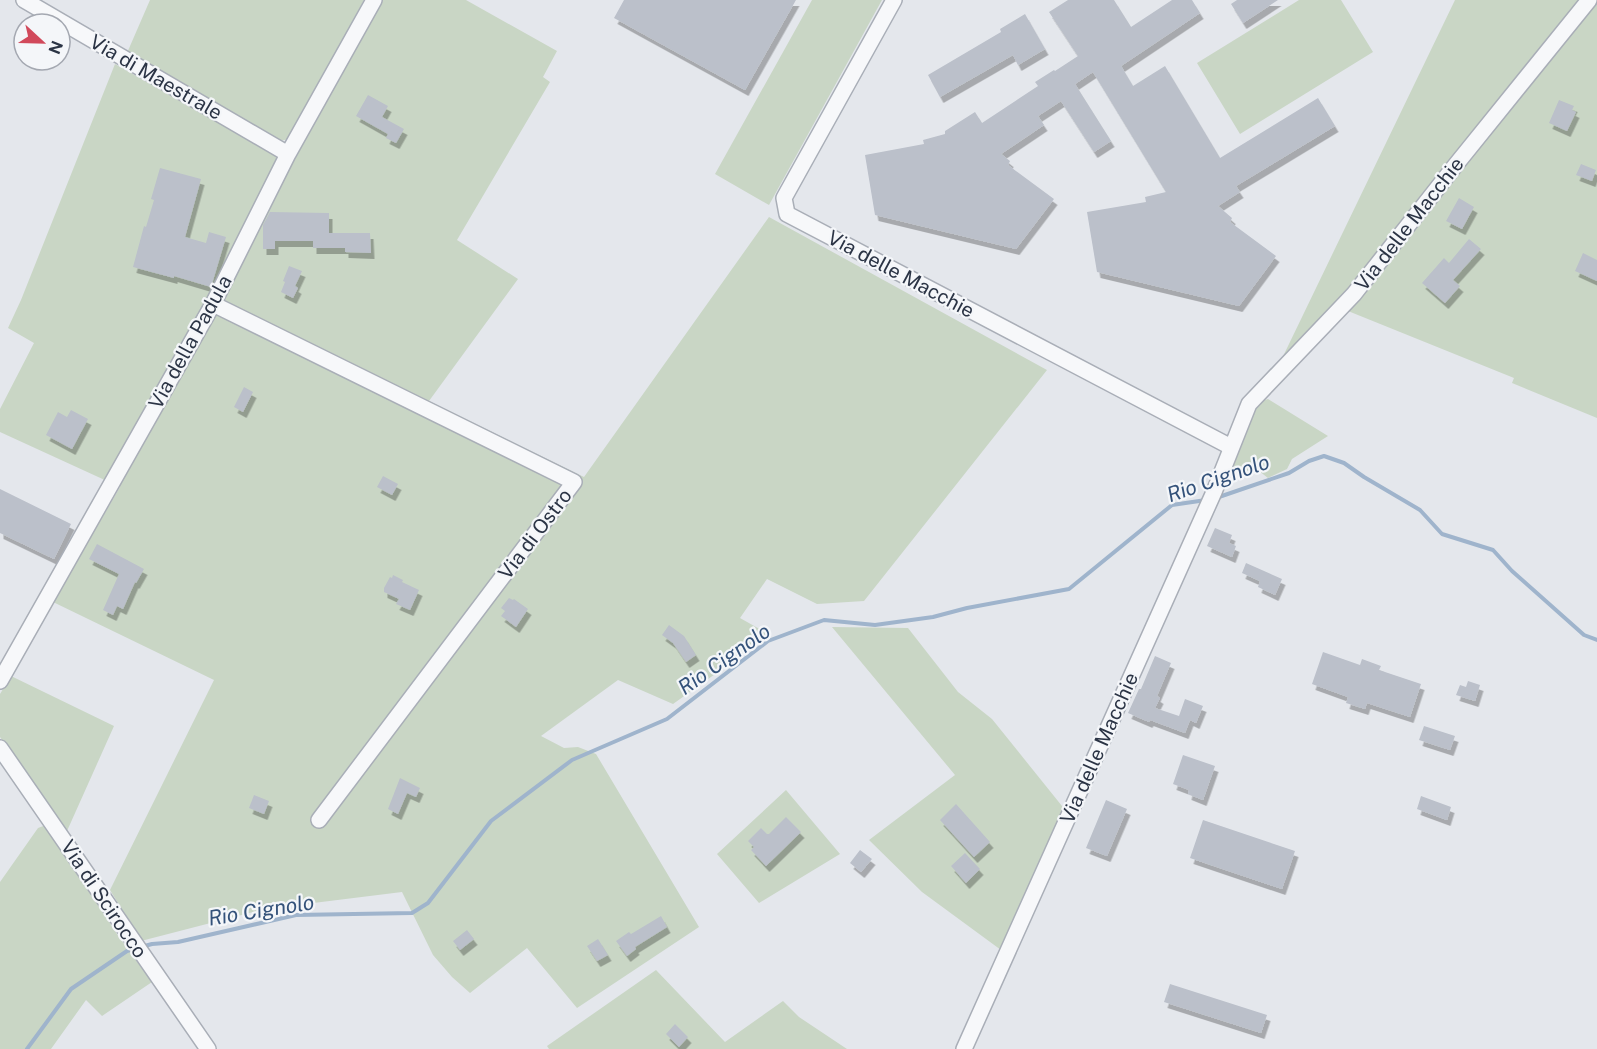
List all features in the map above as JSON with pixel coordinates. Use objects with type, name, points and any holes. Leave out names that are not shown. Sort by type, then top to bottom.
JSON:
[{"type":"street","name":"Via di Maestrale","points":[[24,0],[288,154]]},
{"type":"street","name":"Via della Padula","points":[[0,681],[213,304],[288,154],[374,0]]},
{"type":"street","name":"Via delle Macchie","points":[[894,0],[784,198],[786,214],[1231,447]]},
{"type":"street","name":"Via delle Macchie","points":[[964,1049],[1214,492],[1248,404],[1354,294],[1454,166],[1589,0]]},
{"type":"street","name":"Via di Ostro","points":[[213,304],[574,482],[319,820]]},
{"type":"street","name":"Via di Scirocco","points":[[0,748],[208,1049]]},
{"type":"green space","points":[[150,0],[364,0],[289,139],[280,141],[127,53]]},
{"type":"green space","points":[[383,0],[466,0],[557,51],[543,77],[550,82],[457,240],[518,279],[429,401],[584,477],[769,217],[1047,370],[864,601],[817,604],[767,579],[740,618],[770,635],[673,704],[618,680],[541,736],[564,748],[578,747],[596,754],[699,927],[577,1008],[527,948],[470,993],[433,955],[402,892],[265,909],[141,941],[110,890],[214,680],[53,602],[120,487],[0,432],[0,409],[34,343],[8,328],[115,64],[292,164]]},
{"type":"green space","points":[[812,0],[882,0],[769,205],[715,174]]},
{"type":"green space","points":[[1299,0],[1341,0],[1373,52],[1240,134],[1197,63]]},
{"type":"green space","points":[[1455,0],[1597,0],[1597,418],[1512,383],[1514,378],[1348,311],[1275,373]]},
{"type":"green space","points":[[1268,399],[1328,436],[1292,459],[1287,469],[1268,478],[1259,471],[1230,471],[1259,402]]},
{"type":"green space","points":[[832,627],[908,628],[958,692],[992,719],[1066,811],[1001,950],[922,892],[869,840],[955,775]]},
{"type":"green space","points":[[11,676],[114,726],[67,831],[0,737],[0,694]]},
{"type":"green space","points":[[786,790],[840,854],[759,903],[717,854]]},
{"type":"green space","points":[[46,825],[119,937],[152,982],[102,1016],[86,1000],[51,1049],[0,1049],[0,882],[38,828]]},
{"type":"green space","points":[[656,970],[725,1042],[783,1001],[799,1017],[847,1049],[549,1049],[547,1046]]},
{"type":"building","points":[[624,0],[796,0],[745,90],[614,18]]},
{"type":"building","points":[[1068,0],[1114,0],[1131,27],[1172,0],[1192,0],[1200,13],[1121,66],[1133,86],[1165,66],[1220,158],[1318,98],[1335,126],[1236,186],[1240,192],[1218,206],[1232,218],[1230,222],[1276,256],[1239,306],[1097,272],[1087,212],[1146,202],[1145,197],[1166,192],[1093,72],[1075,84],[1111,141],[1094,152],[1061,101],[1038,116],[1044,125],[1001,154],[1010,161],[1008,165],[1054,199],[1016,249],[875,215],[865,155],[924,144],[923,140],[945,134],[945,131],[975,112],[982,123],[1038,86],[1035,82],[1078,56],[1049,12]]},
{"type":"building","points":[[1237,0],[1278,0],[1243,23],[1231,4]]},
{"type":"building","points":[[1025,14],[1045,49],[1018,65],[1013,55],[940,97],[928,75],[1001,32],[1000,29]]},
{"type":"building","points":[[368,95],[388,106],[382,117],[404,129],[396,143],[386,138],[388,134],[356,116]]},
{"type":"building","points":[[1559,100],[1574,106],[1572,110],[1576,112],[1567,131],[1549,123]]},
{"type":"building","points":[[1581,164],[1596,170],[1592,181],[1576,175]]},
{"type":"building","points":[[160,168],[201,179],[185,237],[206,243],[209,232],[226,237],[211,287],[133,267],[154,200],[151,199]]},
{"type":"building","points":[[1459,198],[1474,207],[1462,229],[1446,221]]},
{"type":"building","points":[[270,212],[329,213],[329,233],[370,233],[371,253],[345,252],[345,248],[313,248],[313,241],[275,241],[275,249],[263,249],[263,225]]},
{"type":"building","points":[[1469,239],[1481,249],[1453,280],[1460,286],[1445,303],[1422,283],[1444,258],[1449,263]]},
{"type":"building","points":[[1583,253],[1597,260],[1597,281],[1575,271]]},
{"type":"building","points":[[289,266],[302,271],[295,286],[298,288],[293,298],[281,292]]},
{"type":"building","points":[[244,387],[253,392],[243,412],[234,407]]},
{"type":"building","points":[[71,410],[88,419],[72,449],[46,435],[58,412],[67,417]]},
{"type":"building","points":[[383,476],[398,484],[392,495],[377,487]]},
{"type":"building","points":[[0,489],[71,524],[54,559],[0,533]]},
{"type":"building","points":[[1215,528],[1232,535],[1229,543],[1236,546],[1232,557],[1207,546]]},
{"type":"building","points":[[97,544],[144,569],[135,582],[123,609],[117,606],[113,615],[103,610],[119,574],[89,559]]},
{"type":"building","points":[[1246,563],[1282,579],[1275,595],[1258,587],[1260,581],[1242,573]]},
{"type":"building","points":[[393,575],[419,590],[410,610],[396,604],[399,599],[384,592],[384,588]]},
{"type":"building","points":[[509,598],[528,609],[516,627],[501,616],[505,611],[501,608]]},
{"type":"building","points":[[669,625],[684,636],[696,655],[686,662],[673,643],[662,635]]},
{"type":"building","points":[[1323,652],[1360,665],[1362,659],[1381,666],[1379,670],[1421,684],[1410,717],[1367,703],[1365,709],[1346,703],[1348,697],[1312,684]]},
{"type":"building","points":[[1155,656],[1171,663],[1157,696],[1160,698],[1155,708],[1179,716],[1185,699],[1203,706],[1196,723],[1190,720],[1185,733],[1128,713]]},
{"type":"building","points":[[1468,681],[1480,685],[1475,701],[1456,695],[1460,685],[1466,687]]},
{"type":"building","points":[[1424,726],[1455,736],[1450,750],[1419,740]]},
{"type":"building","points":[[1183,755],[1215,766],[1203,800],[1188,794],[1189,790],[1173,784]]},
{"type":"building","points":[[400,778],[420,788],[416,797],[407,793],[398,814],[388,809]]},
{"type":"building","points":[[254,795],[269,801],[264,814],[249,808]]},
{"type":"building","points":[[1421,796],[1451,807],[1447,820],[1417,809]]},
{"type":"building","points":[[1106,800],[1127,809],[1107,856],[1086,848]]},
{"type":"building","points":[[956,804],[990,842],[974,857],[940,820]]},
{"type":"building","points":[[786,817],[801,832],[766,866],[751,850],[754,847],[748,841],[761,828],[769,834]]},
{"type":"building","points":[[1203,820],[1295,851],[1282,889],[1190,858]]},
{"type":"building","points":[[860,850],[872,859],[861,872],[850,863]]},
{"type":"building","points":[[965,853],[980,869],[966,883],[951,866]]},
{"type":"building","points":[[661,916],[667,927],[635,947],[636,949],[627,956],[616,941]]},
{"type":"building","points":[[467,930],[474,939],[460,950],[453,941]]},
{"type":"building","points":[[598,939],[608,955],[597,961],[587,946]]},
{"type":"building","points":[[1170,984],[1267,1015],[1261,1033],[1164,1002]]},
{"type":"building","points":[[675,1024],[688,1037],[679,1047],[666,1034]]},
{"type":"waterway","name":"Rio Cignolo","points":[[1216,498],[1289,473],[1309,461],[1324,456],[1344,463],[1420,510],[1442,534],[1493,550],[1512,571],[1584,635],[1597,640]]},
{"type":"waterway","name":"Rio Cignolo","points":[[141,947],[178,942],[296,915],[412,913],[428,903],[491,821],[572,760],[667,719],[768,641],[824,620],[875,625],[933,617],[967,608],[1069,589],[1172,505],[1206,500]]},
{"type":"waterway","name":"Rio Cignolo","points":[[27,1049],[71,989],[127,951],[134,949]]}]
